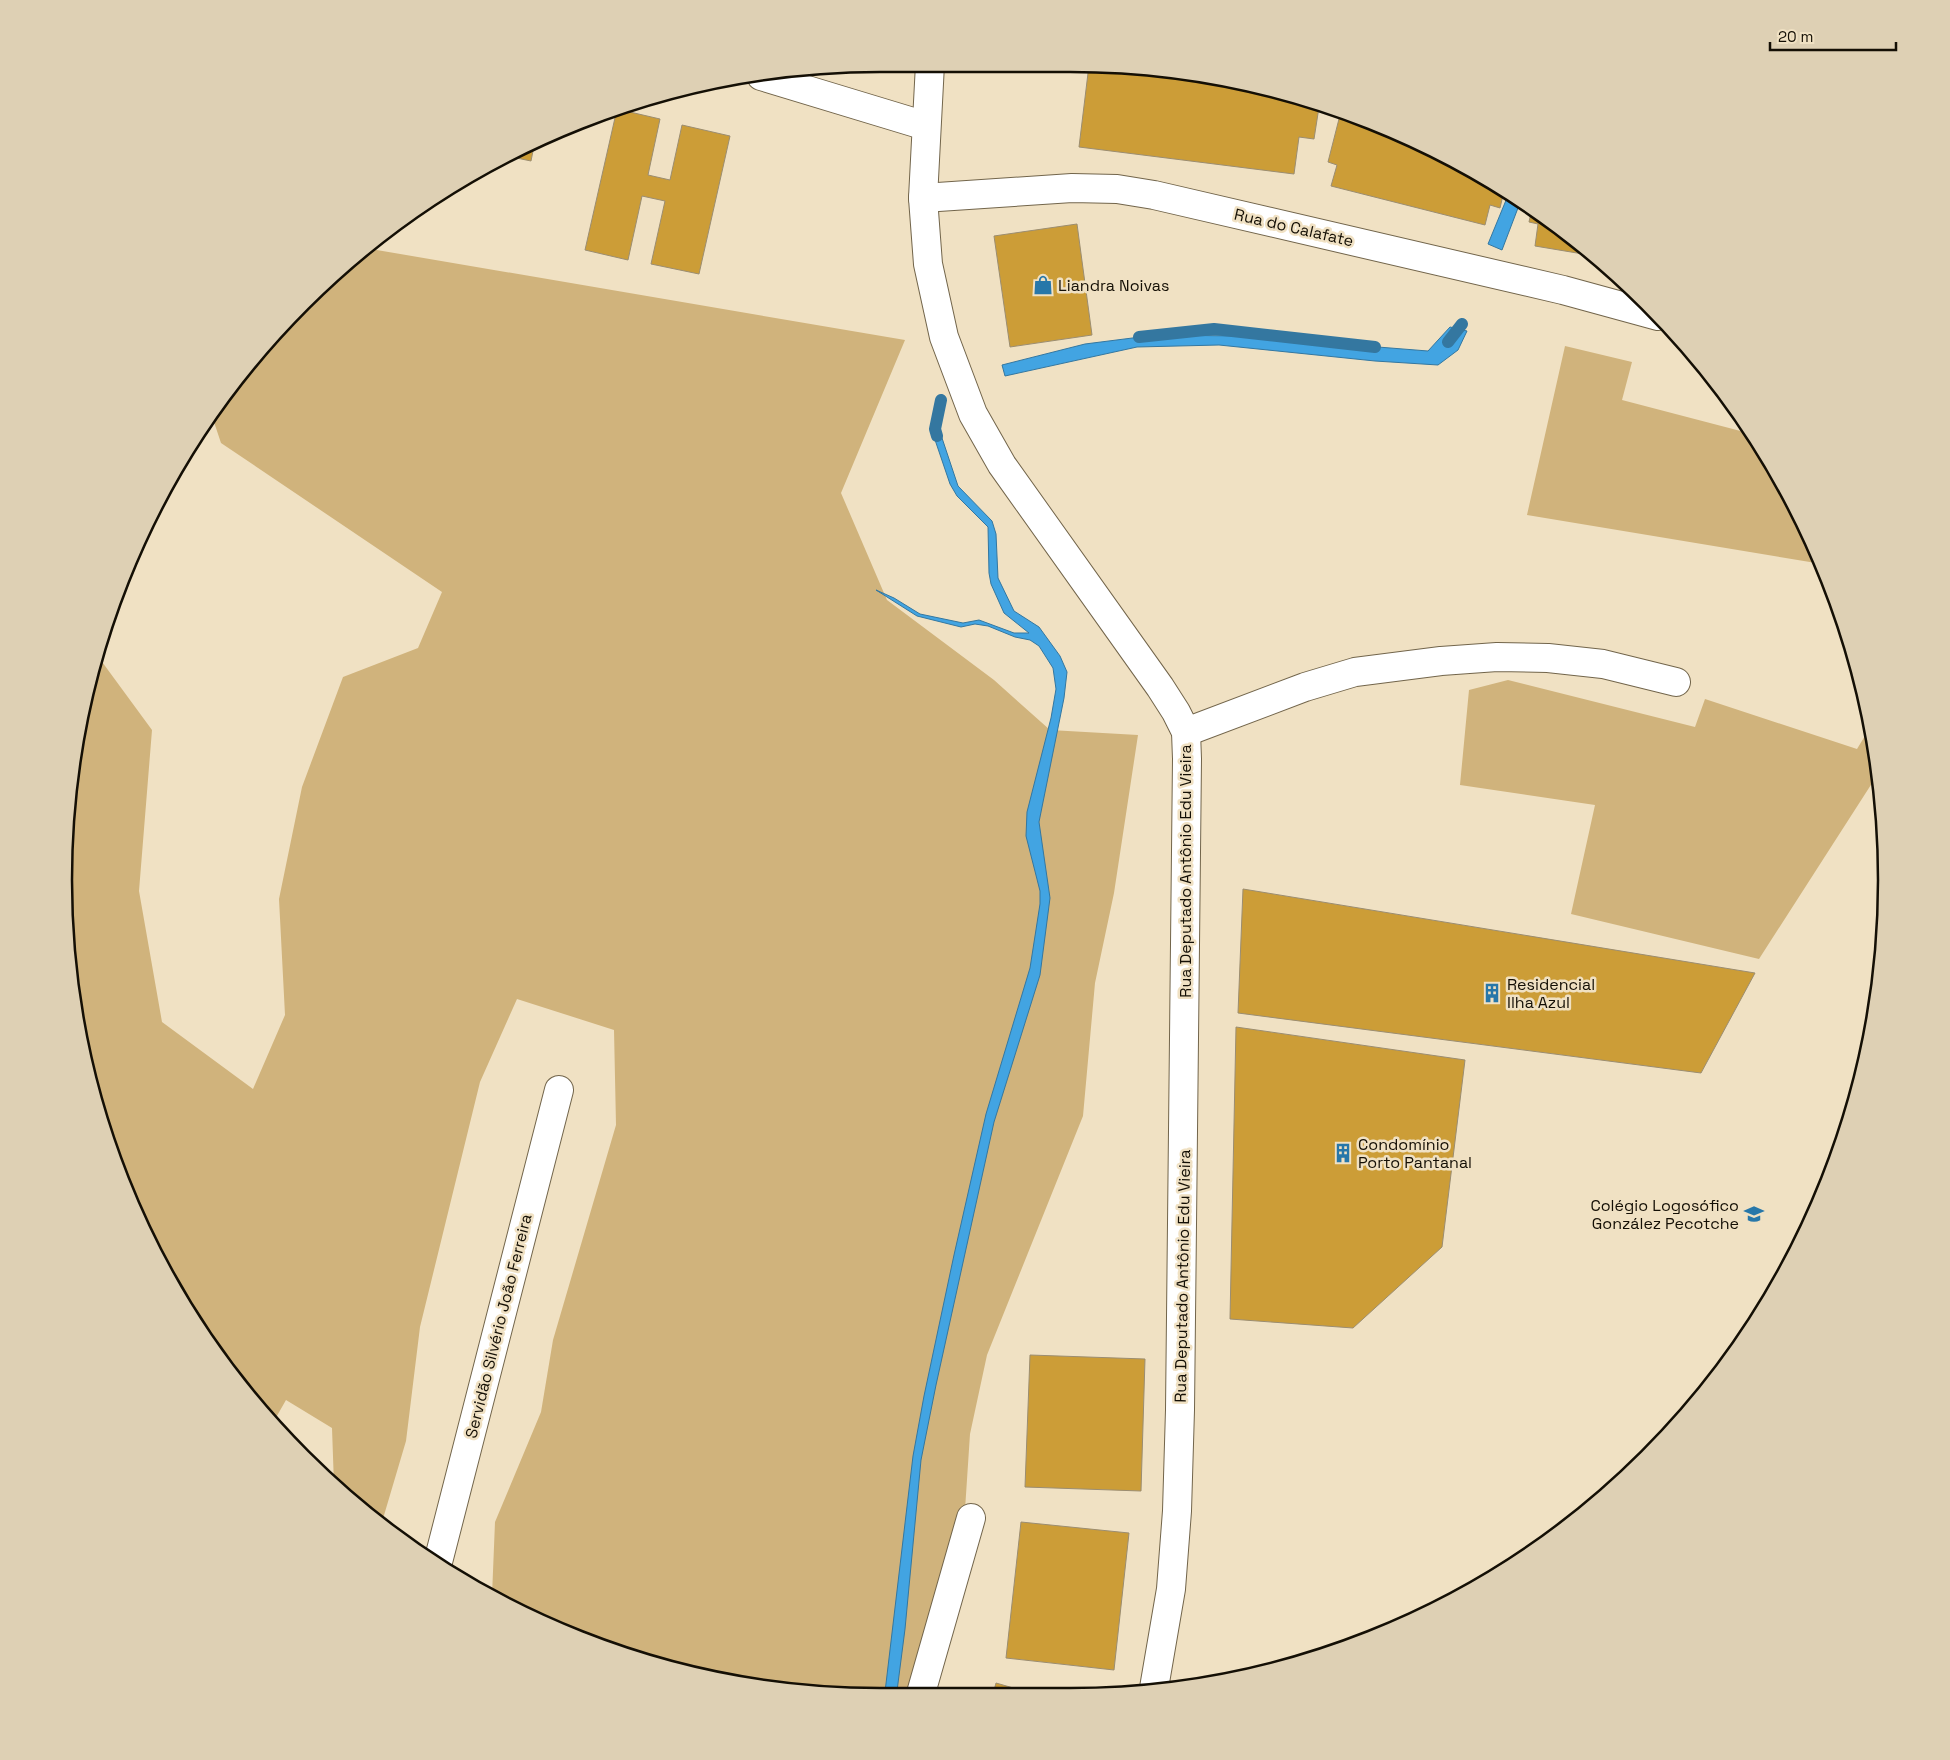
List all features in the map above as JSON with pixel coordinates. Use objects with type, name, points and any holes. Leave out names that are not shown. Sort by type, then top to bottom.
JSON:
[{"type":"main road","name":"Rua Deputado Antônio Edu Vieira","points":[[929,72],[923,198],[928,264],[944,337],[973,414],[1002,464],[1160,687],[1186,732],[1185,987],[1177,1501],[1160,1682]]},
{"type":"main road","points":[[772,79],[926,126]]},
{"type":"main road","name":"Rua do Calafate","points":[[923,198],[1072,188],[1117,189],[1136,192],[1553,288],[1644,312]]},
{"type":"main road","points":[[1186,732],[1305,687],[1355,672],[1441,661],[1497,657],[1548,658],[1603,664],[1676,682]]},
{"type":"main road","name":"Servidão Silvério João Ferreira","points":[[439,1556],[559,1090]]},
{"type":"main road","points":[[923,1688],[971,1518]]},
{"type":"shaded area","points":[[375,250],[905,340],[841,493],[887,600],[994,680],[1050,730],[1138,735],[1114,893],[1095,983],[1083,1116],[987,1355],[970,1434],[964,1525],[937,1688],[827,1686],[775,1681],[722,1672],[620,1645],[571,1626],[492,1588],[495,1522],[541,1412],[553,1340],[616,1125],[614,1030],[517,999],[480,1082],[420,1327],[406,1441],[383,1517],[334,1474],[332,1428],[286,1400],[277,1416],[239,1372],[181,1284],[156,1237],[134,1189],[115,1140],[88,1038],[79,985],[74,933],[72,880],[74,827],[79,775],[88,722],[102,662],[152,730],[139,891],[162,1022],[253,1089],[285,1015],[279,899],[302,787],[343,677],[418,648],[442,592],[221,443],[214,423],[239,388],[309,309]]},
{"type":"shaded area","points":[[1565,346],[1632,362],[1622,400],[1741,431],[1769,476],[1812,562],[1527,515]]},
{"type":"shaded area","points":[[1508,680],[1695,727],[1705,699],[1857,749],[1864,737],[1872,784],[1759,959],[1571,914],[1595,805],[1460,785],[1469,690]]},
{"type":"water","points":[[1506,201],[1518,208],[1502,250],[1488,244]]},
{"type":"water","points":[[1450,327],[1467,331],[1458,350],[1438,365],[1375,361],[1219,345],[1137,347],[1005,376],[1002,365],[1085,344],[1156,335],[1240,336],[1428,351]]},
{"type":"water","points":[[934,414],[958,486],[992,521],[996,534],[998,578],[1014,611],[1039,627],[1060,656],[1067,672],[1064,698],[1039,822],[1050,898],[1040,975],[994,1122],[936,1385],[921,1460],[898,1688],[885,1688],[913,1456],[924,1396],[986,1114],[1030,968],[1040,904],[1040,891],[1026,836],[1027,812],[1051,718],[1056,689],[1053,668],[1039,646],[1030,640],[1015,637],[988,626],[975,624],[961,627],[917,616],[876,590],[894,598],[920,614],[963,623],[979,620],[1014,633],[1029,633],[1004,613],[991,584],[988,527],[957,496],[950,484],[931,428]]},
{"type":"building","points":[[1088,73],[1175,79],[1228,88],[1318,112],[1314,139],[1299,137],[1294,174],[1079,147]]},
{"type":"building","points":[[630,112],[660,119],[648,175],[670,180],[682,125],[730,136],[699,274],[651,264],[665,201],[642,196],[628,260],[585,250],[615,117]]},
{"type":"building","points":[[1339,119],[1427,156],[1474,181],[1502,199],[1500,208],[1490,205],[1485,225],[1331,186],[1337,165],[1328,162]]},
{"type":"building","points":[[533,151],[531,161],[518,158]]},
{"type":"building","points":[[1530,217],[1579,253],[1535,246],[1538,224],[1529,222]]},
{"type":"building","name":"Liandra Noivas","points":[[1077,224],[1092,335],[1010,347],[994,236]]},
{"type":"building","name":"Residencial Ilha Azul","points":[[1243,889],[1755,973],[1701,1073],[1238,1013]]},
{"type":"building","name":"Condomínio Porto Pantanal","points":[[1236,1027],[1465,1060],[1442,1247],[1353,1328],[1230,1319]]},
{"type":"building","points":[[1030,1355],[1145,1359],[1141,1491],[1025,1487]]},
{"type":"building","points":[[1021,1522],[1129,1533],[1114,1670],[1006,1658]]},
{"type":"building","points":[[996,1683],[1013,1688],[995,1688]]},
{"type":"waterway","points":[[1448,342],[1462,324]]},
{"type":"waterway","points":[[1139,337],[1214,329],[1375,347]]},
{"type":"waterway","points":[[937,436],[935,429],[941,400]]},
{"type":"place","name":"Liandra Noivas","points":[[1043,285]]},
{"type":"place","name":"Residencial Ilha Azul","points":[[1492,993]]},
{"type":"place","name":"Condomínio Porto Pantanal","points":[[1343,1153]]},
{"type":"place","name":"Colégio Logosófico González Pecotche","points":[[1754,1214]]}]
